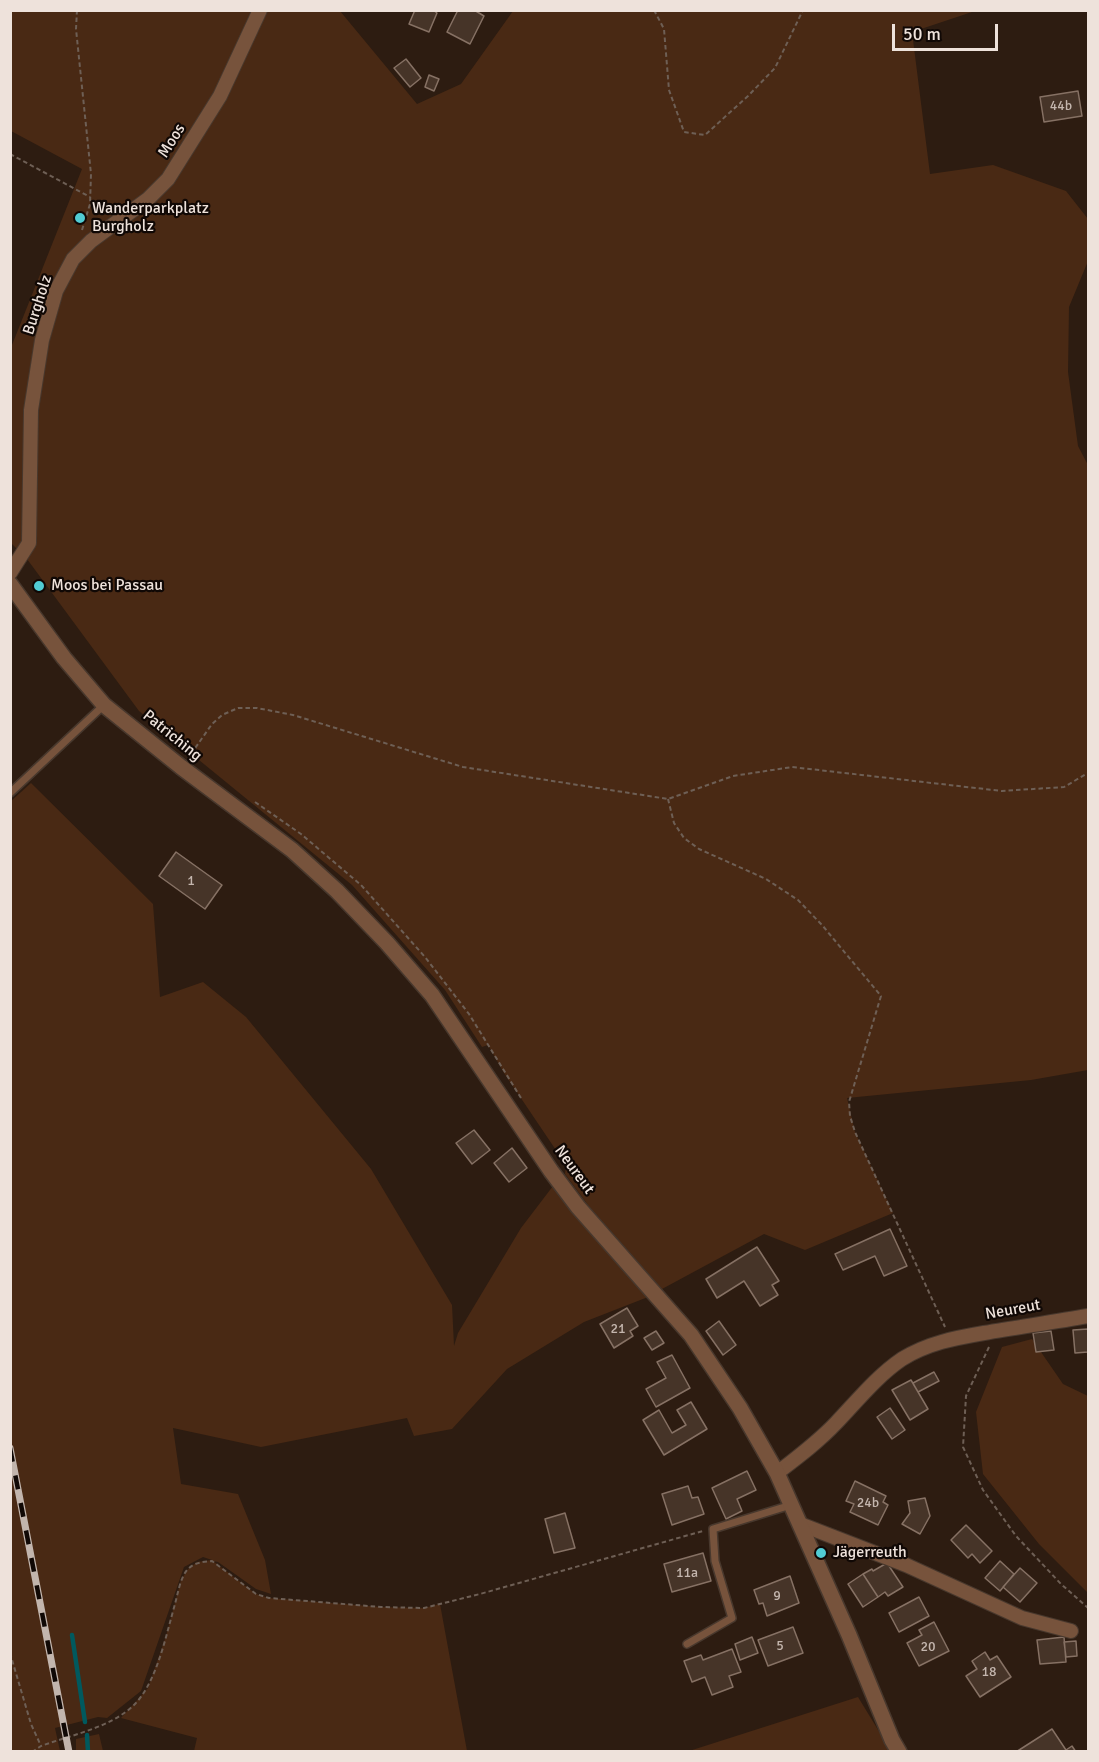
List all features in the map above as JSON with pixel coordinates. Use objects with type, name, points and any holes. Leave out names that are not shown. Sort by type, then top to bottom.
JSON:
[{"type":"street","name":"Moos","points":[[73,258],[91,241],[148,199],[168,179],[220,96],[260,10]]},
{"type":"street","name":"Burgholz","points":[[10,573],[29,543],[30,410],[42,340],[56,291],[73,258]]},
{"type":"street","name":"Patriching","points":[[10,584],[64,658],[104,705],[181,767],[292,850],[338,891]]},
{"type":"street","name":"Neureut","points":[[338,891],[432,995],[551,1171],[578,1207],[691,1335],[740,1408],[777,1473],[899,1752]]},
{"type":"street","name":"Neureut","points":[[777,1473],[820,1439],[854,1402],[900,1360],[932,1344],[950,1339],[1089,1316]]},
{"type":"street","points":[[800,1524],[906,1565],[1022,1618],[1071,1631]]},
{"type":"lane","points":[[10,793],[104,705]]},
{"type":"lane","points":[[687,1644],[732,1618],[715,1561],[712,1529],[791,1505]]},
{"type":"path","points":[[73,258],[90,204],[91,174],[76,29],[77,10]]},
{"type":"path","points":[[654,10],[664,29],[669,90],[684,132],[705,135],[775,68],[803,10]]},
{"type":"path","points":[[10,154],[90,197]]},
{"type":"path","points":[[181,767],[222,714],[238,708],[257,708],[293,715],[463,768],[668,799],[733,776],[792,767],[1002,791],[1064,787],[1089,773]]},
{"type":"path","points":[[668,799],[674,823],[684,838],[699,849],[766,879],[798,900],[822,925],[881,996],[853,1084],[849,1102],[850,1116],[855,1132],[950,1339]]},
{"type":"path","points":[[998,1330],[966,1396],[963,1447],[983,1490],[1016,1536],[1060,1584],[1089,1608]]},
{"type":"path","points":[[32,1752],[41,1746],[114,1720],[133,1706],[148,1688],[182,1580],[188,1569],[197,1562],[212,1561],[256,1594],[269,1598],[424,1608],[712,1529]]},
{"type":"path","points":[[10,1653],[31,1724],[41,1746]]},
{"type":"shaded area","points":[[11,11],[340,11],[417,104],[461,84],[513,11],[975,11],[912,32],[930,174],[993,165],[1066,191],[1088,219],[1088,261],[1069,307],[1068,372],[1078,446],[1088,465],[1088,1070],[1031,1080],[847,1098],[855,1132],[893,1213],[805,1250],[764,1234],[662,1289],[588,1205],[565,1174],[566,1165],[504,1073],[488,1045],[482,1047],[445,990],[352,885],[139,711],[27,559],[11,543],[10,350],[82,169],[11,131]]},
{"type":"shaded area","points":[[31,783],[153,904],[160,997],[203,982],[246,1017],[371,1169],[452,1305],[454,1346],[458,1333],[521,1228],[553,1186],[648,1297],[584,1322],[507,1369],[452,1429],[414,1436],[407,1418],[261,1447],[173,1428],[181,1484],[238,1494],[265,1560],[271,1594],[256,1589],[218,1562],[213,1561],[256,1594],[269,1598],[381,1607],[424,1608],[440,1604],[467,1751],[194,1751],[197,1738],[121,1718],[148,1688],[166,1636],[181,1580],[188,1569],[197,1562],[212,1560],[203,1557],[184,1567],[141,1691],[107,1718],[98,1717],[55,1728],[60,1751],[11,1752],[10,802]]},
{"type":"shaded area","points":[[1032,1339],[1063,1384],[1088,1396],[1088,1593],[1039,1544],[983,1474],[976,1412],[1002,1347]]},
{"type":"shaded area","points":[[858,1697],[891,1751],[686,1752]]},
{"type":"shaded area","points":[[99,1734],[103,1751],[76,1751],[76,1739]]},
{"type":"building","points":[[415,10],[433,10],[437,13],[429,32],[409,24]]},
{"type":"building","points":[[458,10],[474,10],[484,16],[470,44],[447,32]]},
{"type":"building","points":[[406,59],[421,78],[410,87],[394,68]]},
{"type":"building","points":[[429,75],[439,79],[434,91],[425,87]]},
{"type":"building","points":[[1078,91],[1082,116],[1044,122],[1040,97]]},
{"type":"building","points":[[176,852],[222,885],[205,909],[159,876]]},
{"type":"building","points":[[474,1130],[490,1150],[472,1164],[456,1143]]},
{"type":"building","points":[[512,1148],[527,1168],[509,1182],[494,1163]]},
{"type":"building","points":[[890,1229],[907,1266],[884,1276],[875,1256],[843,1270],[835,1254]]},
{"type":"building","points":[[757,1247],[779,1281],[772,1285],[778,1295],[760,1306],[744,1281],[717,1298],[706,1279]]},
{"type":"building","points":[[627,1308],[638,1326],[630,1331],[633,1336],[614,1348],[600,1324]]},
{"type":"building","points":[[719,1321],[736,1345],[723,1355],[706,1331]]},
{"type":"building","points":[[1088,1329],[1088,1352],[1075,1353],[1073,1330]]},
{"type":"building","points":[[656,1331],[664,1343],[652,1350],[644,1338]]},
{"type":"building","points":[[1051,1331],[1054,1350],[1036,1352],[1033,1333]]},
{"type":"building","points":[[672,1355],[690,1388],[656,1407],[646,1389],[666,1378],[657,1362]]},
{"type":"building","points":[[934,1372],[939,1381],[918,1392],[913,1383]]},
{"type":"building","points":[[911,1380],[928,1409],[910,1420],[892,1390]]},
{"type":"building","points":[[691,1402],[707,1429],[664,1455],[643,1420],[659,1410],[672,1433],[686,1425],[677,1410]]},
{"type":"building","points":[[890,1408],[905,1430],[892,1439],[877,1417]]},
{"type":"building","points":[[747,1471],[756,1490],[737,1499],[742,1511],[726,1519],[712,1488]]},
{"type":"building","points":[[855,1481],[886,1496],[883,1502],[888,1505],[878,1525],[850,1512],[854,1504],[846,1501]]},
{"type":"building","points":[[688,1486],[692,1498],[698,1497],[704,1514],[672,1525],[662,1494]]},
{"type":"building","points":[[925,1498],[930,1516],[920,1534],[902,1524],[910,1513],[908,1501]]},
{"type":"building","points":[[565,1513],[575,1548],[554,1553],[545,1519]]},
{"type":"building","points":[[966,1525],[992,1551],[980,1563],[972,1554],[968,1558],[951,1540]]},
{"type":"building","points":[[703,1553],[711,1581],[672,1592],[664,1564]]},
{"type":"building","points":[[1000,1561],[1014,1574],[1000,1591],[985,1578]]},
{"type":"building","points":[[887,1563],[903,1587],[888,1596],[885,1592],[878,1597],[863,1574]]},
{"type":"building","points":[[1020,1568],[1037,1583],[1020,1602],[1003,1587]]},
{"type":"building","points":[[863,1574],[878,1597],[863,1607],[848,1584]]},
{"type":"building","points":[[790,1576],[799,1603],[767,1616],[763,1603],[759,1604],[754,1590]]},
{"type":"building","points":[[919,1597],[929,1616],[899,1632],[889,1613]]},
{"type":"building","points":[[934,1622],[949,1651],[919,1666],[907,1643],[922,1635],[919,1630]]},
{"type":"building","points":[[793,1627],[803,1653],[768,1666],[758,1640]]},
{"type":"building","points":[[752,1637],[758,1653],[740,1660],[735,1644]]},
{"type":"building","points":[[1064,1637],[1066,1662],[1040,1664],[1037,1640]]},
{"type":"building","points":[[1076,1641],[1077,1656],[1066,1657],[1064,1642]]},
{"type":"building","points":[[732,1649],[741,1672],[729,1676],[733,1687],[712,1695],[705,1677],[692,1682],[684,1661],[701,1655],[703,1660]]},
{"type":"building","points":[[985,1652],[990,1660],[997,1656],[1011,1677],[980,1697],[966,1676],[977,1669],[972,1661]]},
{"type":"building","points":[[1052,1729],[1066,1750],[1072,1746],[1076,1752],[1016,1752]]},
{"type":"waterway","points":[[72,1635],[85,1722]]},
{"type":"waterway","points":[[87,1735],[88,1752]]},
{"type":"railway","points":[[10,1448],[69,1752]]},
{"type":"place","name":"Wanderparkplatz Burgholz","points":[[80,218]]},
{"type":"place","name":"Moos bei Passau","points":[[39,586]]},
{"type":"place","name":"Jägerreuth","points":[[821,1553]]}]
